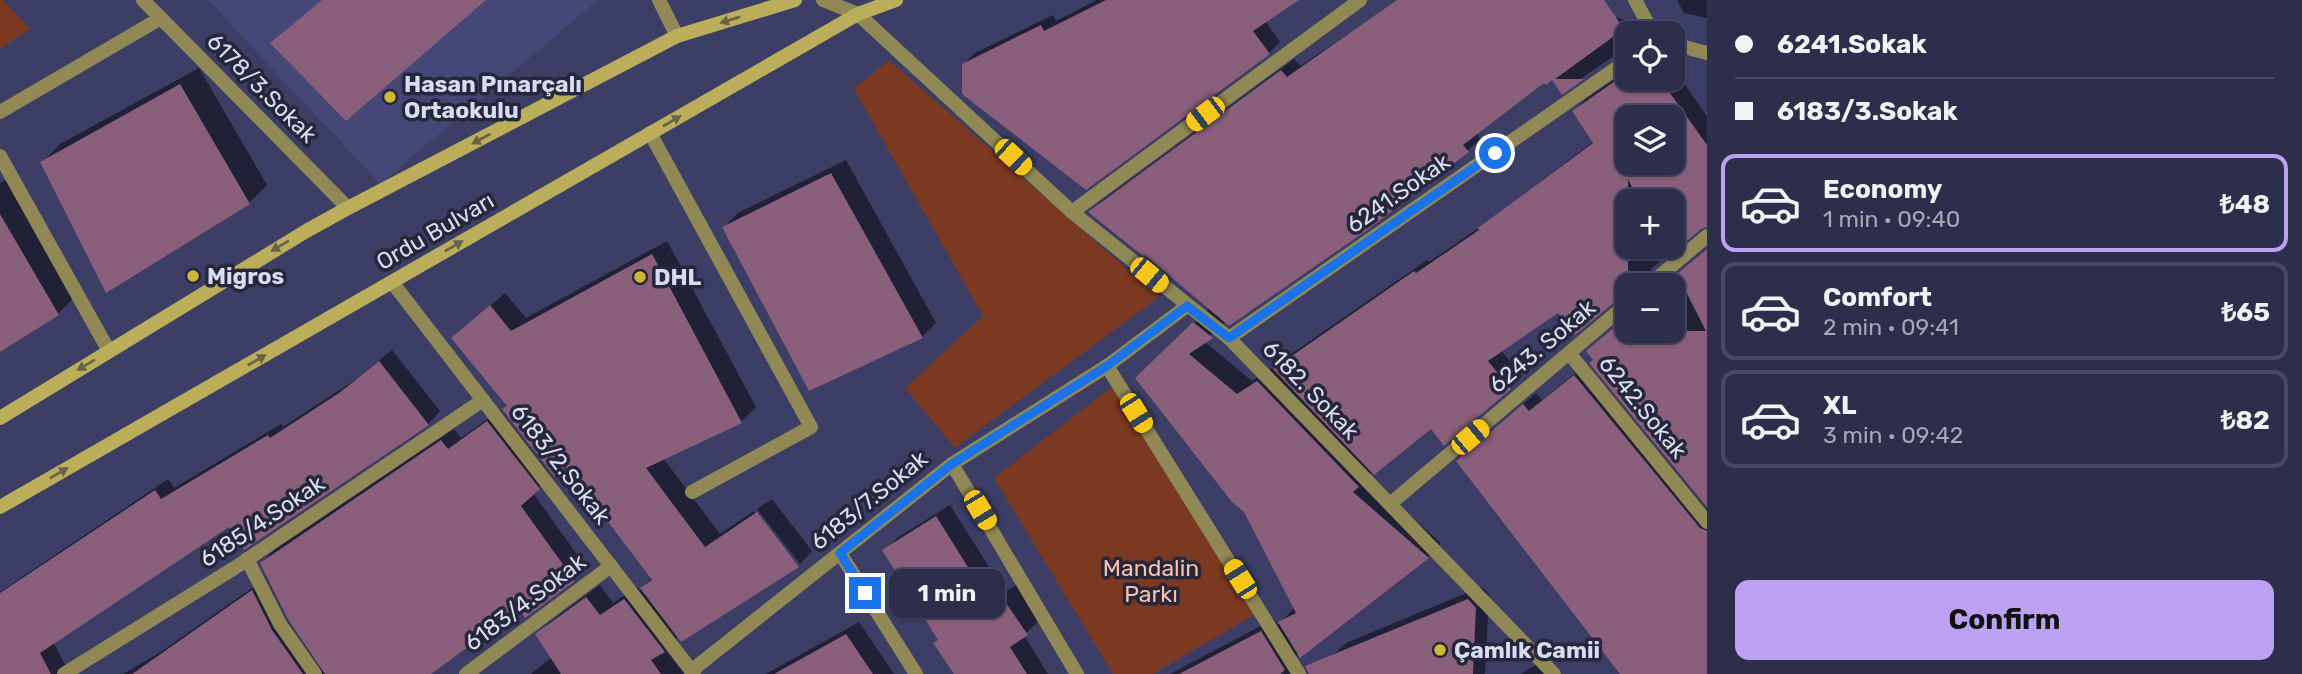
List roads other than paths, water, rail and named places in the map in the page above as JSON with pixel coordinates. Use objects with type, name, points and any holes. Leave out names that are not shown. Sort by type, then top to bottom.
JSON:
[{"type":"main road","points":[[0,418],[348,208],[677,36],[795,0]]},
{"type":"main road","name":"Ordu Bulvarı","points":[[0,507],[858,14],[896,0]]},
{"type":"street","name":"6178/3.Sokak","points":[[143,0],[348,208]]},
{"type":"street","points":[[659,0],[677,36]]},
{"type":"street","name":"6182. Sokak","points":[[823,0],[858,14],[1072,212],[1229,338],[1554,674]]},
{"type":"street","points":[[1072,212],[1360,0]]},
{"type":"street","points":[[1636,0],[1647,21]]},
{"type":"street","points":[[0,111],[161,18]]},
{"type":"street","points":[[1685,47],[1707,53]]},
{"type":"street","name":"6241.Sokak","points":[[1229,338],[1615,69]]},
{"type":"street","points":[[650,133],[811,427],[692,492]]},
{"type":"street","points":[[0,156],[109,351]]},
{"type":"street","points":[[1663,273],[1707,236]]},
{"type":"street","name":"6183/2.Sokak","points":[[391,282],[693,672]]},
{"type":"street","name":"6183/7.Sokak","points":[[693,672],[952,464],[1107,366],[1187,306]]},
{"type":"street","name":"6243. Sokak","points":[[1391,504],[1615,314]]},
{"type":"street","name":"6242.Sokak","points":[[1569,353],[1707,522]]},
{"type":"street","points":[[1107,366],[1299,674]]},
{"type":"street","name":"6185/4.Sokak","points":[[64,674],[247,559],[483,400]]},
{"type":"street","points":[[952,464],[1077,674]]},
{"type":"street","points":[[840,553],[916,674]]},
{"type":"street","points":[[247,559],[280,624],[315,674]]},
{"type":"street","name":"6183/4.Sokak","points":[[467,674],[611,566]]},
{"type":"place","name":"Hasan Pınarçalı Ortaokulu","points":[[390,97]]},
{"type":"place","name":"Migros","points":[[193,276]]},
{"type":"place","name":"DHL","points":[[640,277]]},
{"type":"place","name":"Çamlık Camii","points":[[1440,650]]},
{"type":"park label","name":"Mandalin Parkı","points":[[1151,581]]}]
